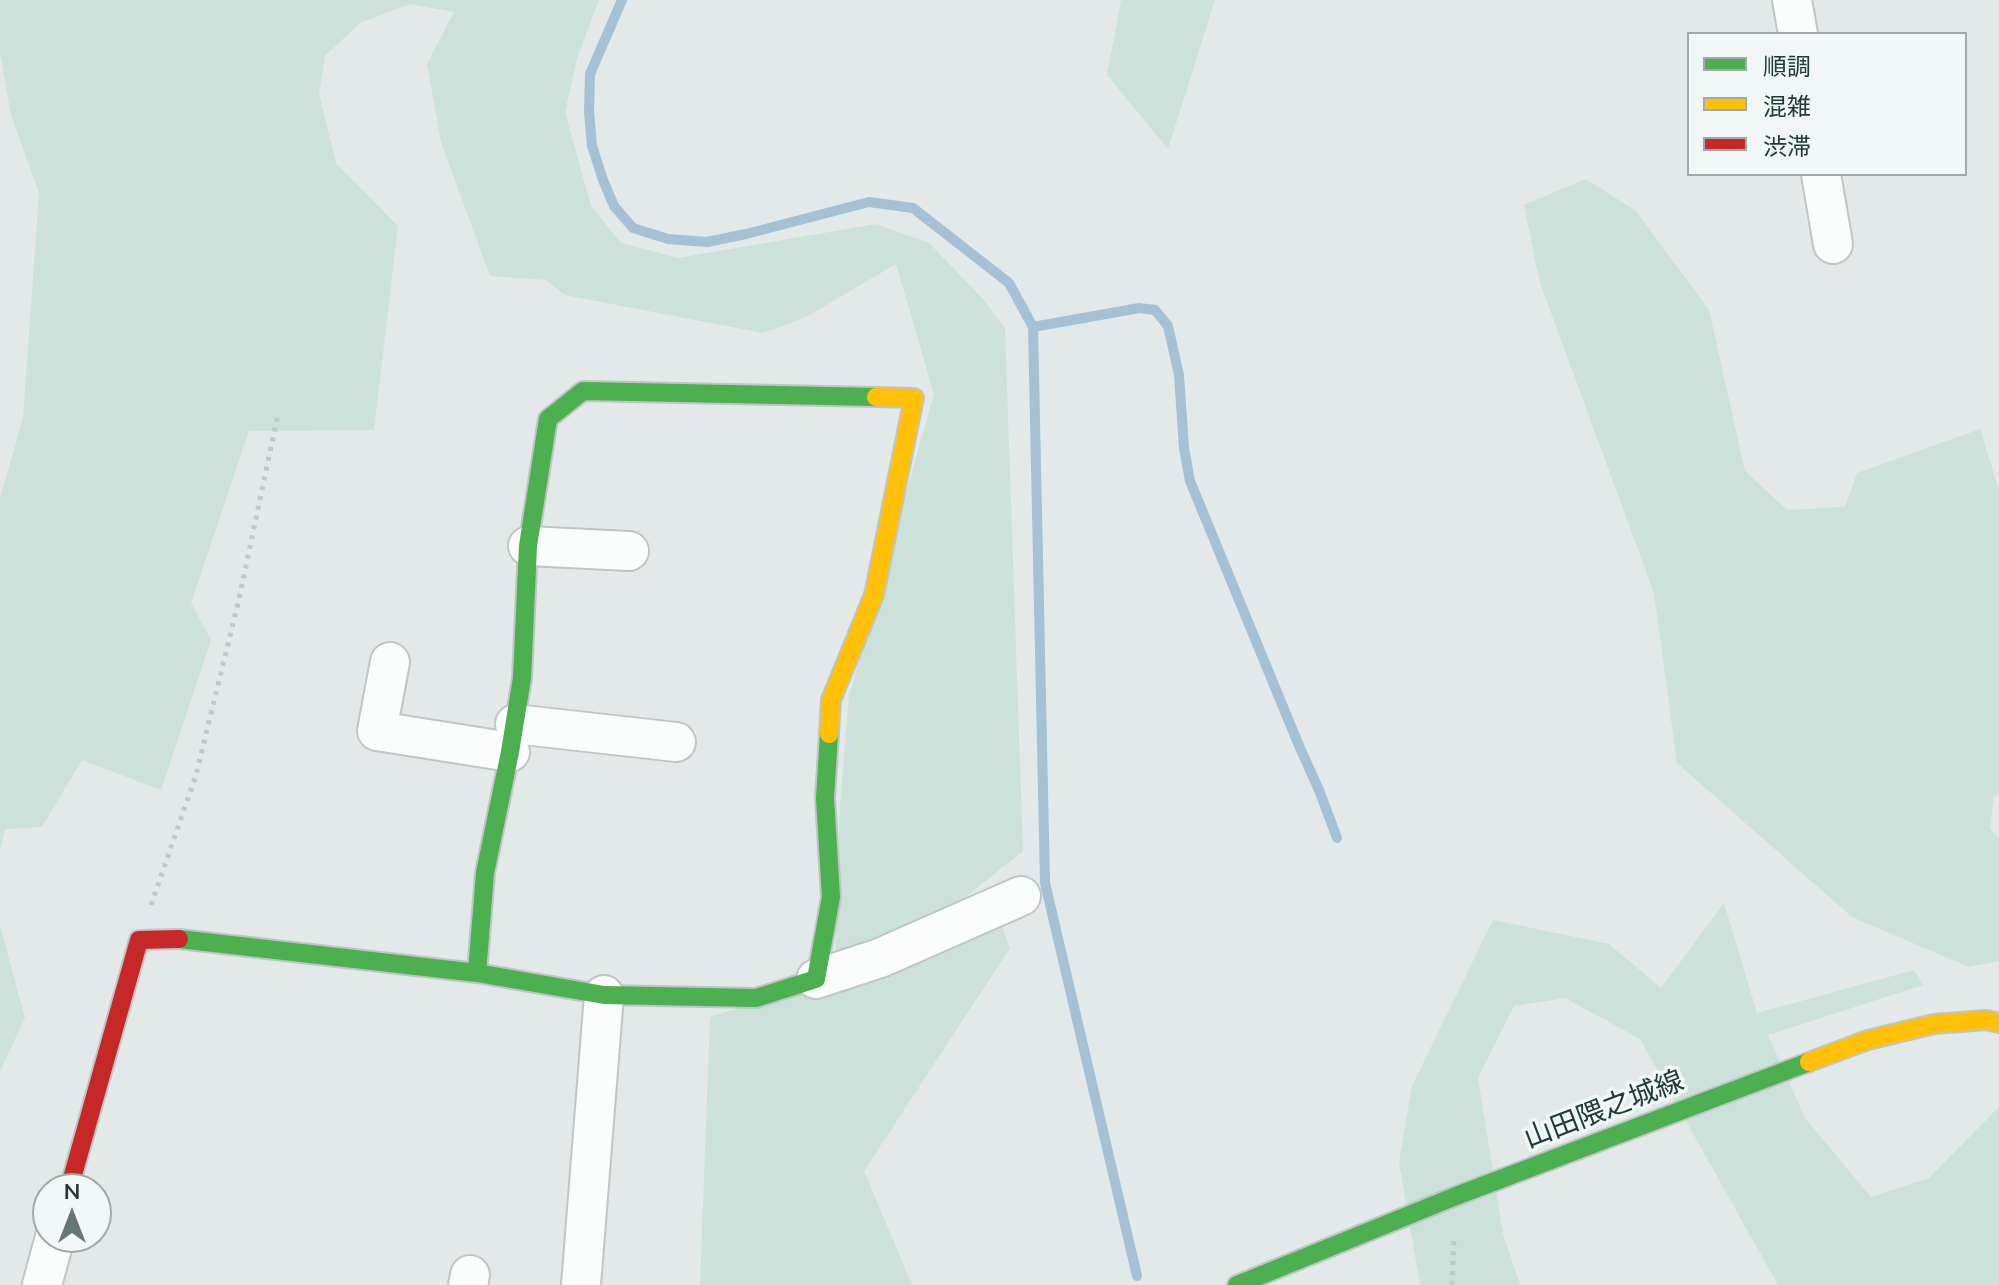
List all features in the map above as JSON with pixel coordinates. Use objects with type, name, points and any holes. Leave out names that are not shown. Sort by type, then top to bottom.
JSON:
[{"type":"street","points":[[1792,0],[1798,32]]},
{"type":"street","points":[[1821,176],[1833,244]]},
{"type":"street","points":[[477,973],[485,873],[522,678],[528,546],[548,419],[583,391],[914,398],[874,595],[831,700],[825,798],[831,897],[816,979]]},
{"type":"street","points":[[528,546],[629,551]]},
{"type":"street","points":[[390,662],[377,731],[676,742]]},
{"type":"street","points":[[73,1173],[139,940],[175,939],[477,973],[604,995],[756,998],[880,958],[1021,896]]},
{"type":"street","points":[[581,1285],[604,995]]},
{"type":"street","name":"山田隈之城線","points":[[1237,1285],[1456,1196],[1868,1040],[1934,1024],[1986,1020],[1999,1023]]},
{"type":"street","points":[[42,1285],[51,1253]]},
{"type":"path","points":[[139,940],[196,775],[239,599],[278,414]]},
{"type":"green space","points":[[0,0],[599,0],[577,58],[565,112],[591,206],[621,243],[678,258],[876,224],[929,243],[984,300],[1005,329],[1023,851],[957,904],[835,959],[840,806],[849,696],[934,394],[896,264],[806,317],[763,333],[565,295],[546,280],[490,276],[441,142],[427,64],[454,12],[410,4],[360,23],[325,56],[319,94],[336,163],[398,226],[374,430],[249,431],[191,603],[211,640],[161,790],[82,760],[42,827],[5,829],[0,850],[0,499],[23,418],[39,193],[11,115],[0,51]]},
{"type":"green space","points":[[1121,0],[1215,0],[1168,149],[1107,75]]},
{"type":"green space","points":[[1586,179],[1636,211],[1709,310],[1745,471],[1787,510],[1845,507],[1857,473],[1980,429],[1999,490],[1999,793],[1994,796],[1990,829],[1999,839],[1999,961],[1969,967],[1852,917],[1677,763],[1654,593],[1539,280],[1524,205]]},
{"type":"green space","points":[[1724,903],[1757,1013],[1914,970],[1923,985],[1768,1035],[1805,1118],[1871,1197],[1929,1178],[1999,1107],[1999,1285],[1778,1285],[1640,1039],[1565,998],[1514,1006],[1478,1078],[1503,1234],[1520,1285],[1420,1285],[1399,1162],[1412,1086],[1493,920],[1609,944],[1661,988]]},
{"type":"green space","points":[[1001,925],[1010,948],[864,1171],[912,1285],[700,1285],[710,1017]]},
{"type":"green space","points":[[0,926],[25,1018],[0,1071]]},
{"type":"waterway","points":[[622,0],[590,74],[589,112],[592,146],[603,180],[614,206],[633,228],[668,239],[707,242],[869,202],[913,208],[1009,283],[1033,327],[1139,308],[1155,310],[1168,326],[1179,375],[1184,448],[1190,481],[1337,838]]},
{"type":"waterway","points":[[1033,327],[1045,883],[1137,1276]]},
{"type":"traffic: fast","points":[[477,973],[485,873],[522,678],[528,546],[548,419],[583,391],[876,397]]},
{"type":"traffic: fast","points":[[179,939],[477,973],[604,995],[756,998],[816,979],[831,897],[825,798],[829,734]]},
{"type":"traffic: fast","points":[[1237,1285],[1456,1196],[1809,1062]]},
{"type":"traffic: slow","points":[[829,734],[831,700],[874,595],[914,398],[876,397]]},
{"type":"traffic: slow","points":[[1809,1062],[1868,1040],[1934,1024],[1986,1020],[1999,1023]]},
{"type":"traffic: jam","points":[[73,1173],[139,940],[179,939]]}]
